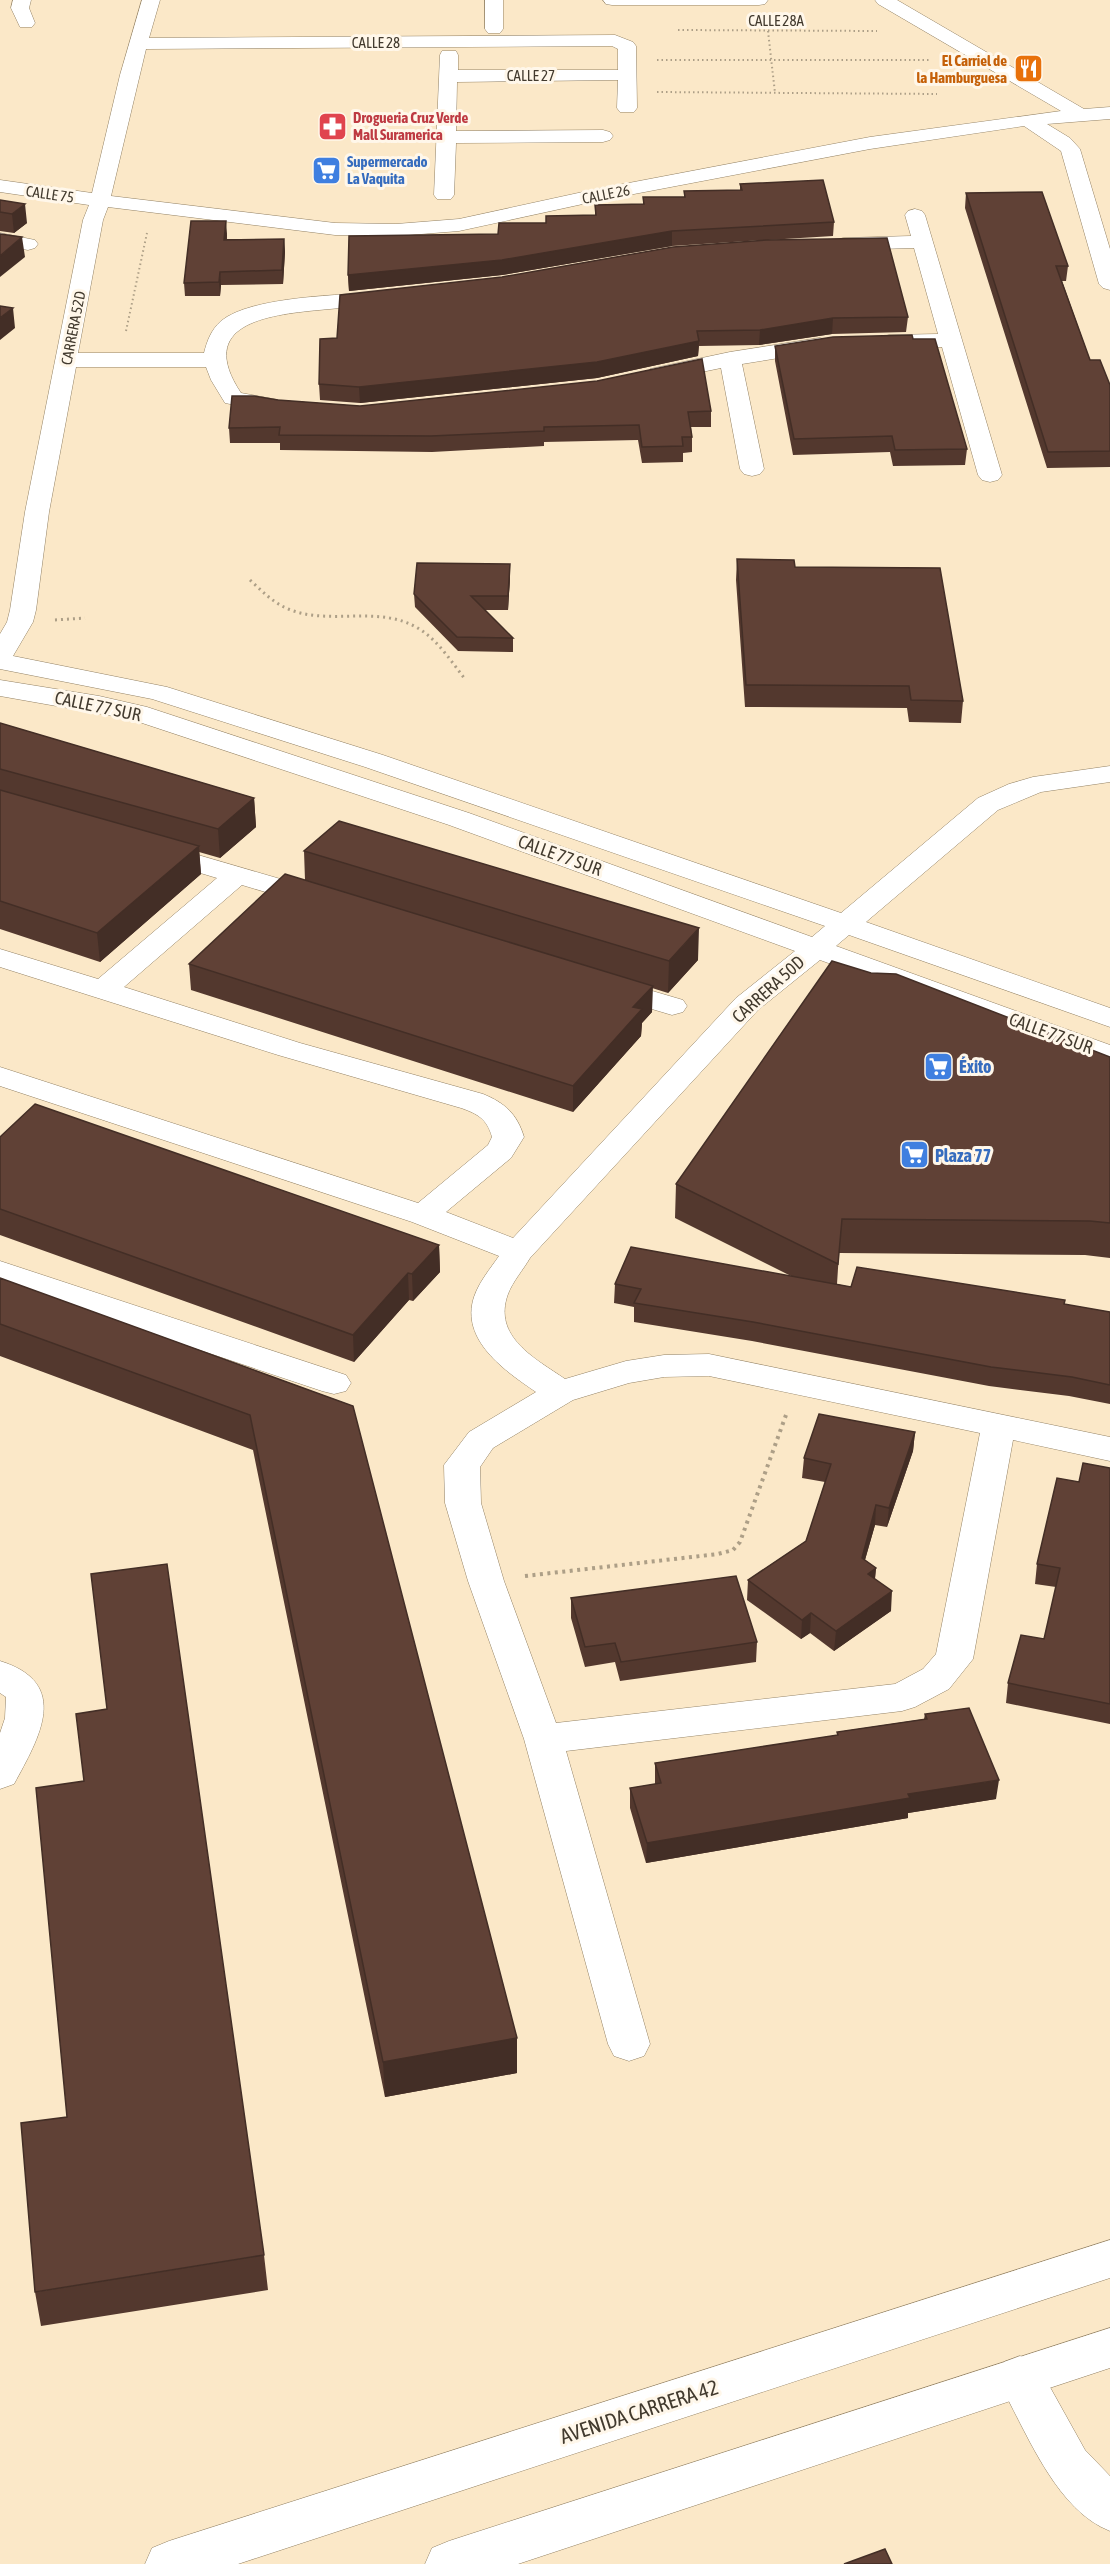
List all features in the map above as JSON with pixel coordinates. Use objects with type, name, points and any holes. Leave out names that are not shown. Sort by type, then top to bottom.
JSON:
[{"type":"main road","points":[[22,0],[20,8],[26,23]]},
{"type":"main road","name":"CARRERA 52D","points":[[0,656],[20,622],[37,512],[98,202],[137,44],[151,0]]},
{"type":"main road","points":[[494,0],[494,29]]},
{"type":"main road","points":[[626,100],[627,46],[614,35],[612,0],[759,0]]},
{"type":"main road","points":[[884,0],[1082,116]]},
{"type":"main road","name":"CALLE 28","points":[[137,44],[450,42],[614,35]]},
{"type":"main road","points":[[444,195],[450,42]]},
{"type":"main road","name":"CALLE 27","points":[[449,76],[614,75]]},
{"type":"main road","name":"CALLE 26","points":[[152,208],[335,229],[396,230],[459,225],[592,196],[870,143],[1027,120],[1110,113]]},
{"type":"main road","points":[[1027,120],[1063,142],[1070,149],[1093,201],[1110,284]]},
{"type":"main road","points":[[446,137],[603,136]]},
{"type":"main road","name":"CALLE 75","points":[[0,186],[98,202]]},
{"type":"main road","points":[[98,202],[152,208]]},
{"type":"main road","points":[[915,215],[990,475]]},
{"type":"main road","points":[[0,240],[28,244]]},
{"type":"main road","points":[[817,244],[922,242]]},
{"type":"main road","points":[[291,407],[233,398],[219,375],[217,350],[233,321],[265,309],[405,296]]},
{"type":"main road","points":[[69,350],[124,340],[217,350]]},
{"type":"main road","points":[[868,342],[951,340]]},
{"type":"main road","points":[[641,377],[730,358],[844,343]]},
{"type":"main road","points":[[69,350],[217,350]]},
{"type":"main road","points":[[730,358],[752,469]]},
{"type":"main road","name":"CALLE 77 SUR","points":[[0,661],[158,693],[386,765],[1110,1018]]},
{"type":"main road","name":"CALLE 77 SUR","points":[[0,688],[99,704],[138,713],[459,819],[1110,1055]]},
{"type":"main road","name":"CARRERA 50D","points":[[561,1392],[503,1350],[487,1323],[490,1297],[518,1252],[747,1004],[988,804],[997,798],[1041,781],[1110,774]]},
{"type":"main road","points":[[135,845],[341,906]]},
{"type":"main road","points":[[103,990],[238,874]]},
{"type":"main road","points":[[0,958],[289,1049],[492,1109],[504,1122],[508,1137],[500,1150],[423,1215]]},
{"type":"main road","points":[[581,979],[672,1006]]},
{"type":"main road","points":[[4,1082],[423,1215],[518,1252]]},
{"type":"main road","points":[[0,1272],[334,1383]]},
{"type":"main road","points":[[629,2044],[543,1739],[486,1581],[463,1503],[462,1465],[481,1440],[561,1392],[626,1372],[664,1366],[709,1365],[1110,1449]]},
{"type":"main road","points":[[543,1739],[902,1697],[936,1679],[954,1659],[998,1427]]},
{"type":"main road","points":[[0,1675],[21,1688],[27,1702],[25,1718],[0,1774]]},
{"type":"main road","name":"AVENIDA CARRERA 42","points":[[169,2564],[1110,2259]]},
{"type":"main road","points":[[449,2564],[1110,2348]]},
{"type":"main road","points":[[1020,2377],[1068,2465],[1110,2510]]},
{"type":"path","name":"CALLE 28A","points":[[614,35],[768,31],[937,31]]},
{"type":"path","points":[[768,31],[775,93]]},
{"type":"path","points":[[627,60],[988,61]]},
{"type":"path","points":[[626,100],[775,93],[937,94]]},
{"type":"path","points":[[124,340],[152,208]]},
{"type":"path","points":[[250,580],[278,604],[310,615],[407,622],[433,639],[465,679]]},
{"type":"path","points":[[486,1581],[718,1554],[733,1550],[740,1542],[798,1382]]},
{"type":"building","points":[[823,180],[834,222],[672,231],[502,260],[348,275],[349,236],[498,234],[499,223],[546,223],[546,216],[596,215],[595,205],[644,204],[643,197],[685,197],[684,191],[742,190],[740,184]]},
{"type":"building","points":[[1042,192],[1068,266],[1056,266],[1090,360],[1100,360],[1110,385],[1110,451],[1048,452],[966,193]]},
{"type":"building","points":[[0,200],[25,204],[12,214],[0,212]]},
{"type":"building","points":[[191,221],[226,221],[224,240],[284,239],[282,270],[220,272],[219,282],[184,283]]},
{"type":"building","points":[[0,234],[22,237],[0,256]]},
{"type":"building","points":[[887,238],[908,317],[833,318],[760,330],[697,331],[699,341],[597,362],[359,387],[319,384],[320,339],[337,338],[340,295],[502,277],[673,247],[767,240]]},
{"type":"building","points":[[0,306],[13,308],[0,318]]},
{"type":"building","points":[[912,335],[913,339],[935,339],[967,449],[895,450],[892,436],[794,439],[775,346],[833,337]]},
{"type":"building","points":[[702,359],[711,411],[688,412],[692,437],[682,437],[683,446],[642,447],[639,425],[544,427],[544,431],[431,436],[279,435],[280,427],[229,428],[232,396],[360,406],[597,381]]},
{"type":"building","points":[[737,559],[794,560],[795,567],[940,568],[963,701],[911,700],[909,686],[746,685]]},
{"type":"building","points":[[417,563],[510,564],[508,596],[471,596],[513,638],[457,637],[414,594]]},
{"type":"building","points":[[0,723],[254,798],[218,829],[0,769]]},
{"type":"building","points":[[0,790],[199,846],[97,933],[0,901]]},
{"type":"building","points":[[339,821],[699,928],[669,961],[304,851]]},
{"type":"building","points":[[285,874],[653,986],[633,1007],[642,1009],[573,1086],[189,964]]},
{"type":"building","name":"Plaza 77","points":[[832,961],[871,973],[896,974],[1110,1057],[1110,1223],[842,1219],[838,1264],[676,1184]]},
{"type":"building","points":[[35,1104],[439,1245],[412,1274],[408,1273],[353,1335],[0,1209],[0,1137]]},
{"type":"building","points":[[631,1247],[851,1287],[857,1267],[1065,1300],[1064,1304],[1110,1312],[1110,1385],[1072,1377],[991,1367],[753,1322],[634,1303],[641,1289],[615,1284]]},
{"type":"building","points":[[0,1278],[353,1406],[517,2038],[383,2062],[250,1415],[0,1324]]},
{"type":"building","points":[[819,1414],[915,1432],[889,1508],[876,1505],[862,1558],[876,1568],[868,1574],[892,1591],[836,1631],[811,1613],[802,1620],[748,1580],[806,1541],[831,1464],[804,1458]]},
{"type":"building","points":[[1083,1463],[1110,1468],[1110,1704],[1008,1683],[1021,1635],[1044,1639],[1060,1568],[1037,1564],[1057,1478],[1079,1482]]},
{"type":"building","points":[[167,1564],[264,2255],[35,2292],[21,2123],[67,2117],[36,1788],[84,1781],[76,1714],[107,1709],[91,1574]]},
{"type":"building","points":[[736,1576],[757,1642],[621,1662],[615,1643],[585,1647],[571,1598]]},
{"type":"building","points":[[969,1708],[999,1780],[908,1794],[910,1798],[647,1843],[630,1788],[661,1783],[655,1763],[838,1735],[837,1732],[927,1719],[925,1714]]},
{"type":"building","points":[[885,2549],[892,2564],[844,2564]]},
{"type":"place","name":"El Carriel de la Hamburguesa","points":[[1028,69]]},
{"type":"place","name":"Drogueria Cruz Verde Mall Suramerica","points":[[332,126]]},
{"type":"place","name":"Supermercado La Vaquita","points":[[326,170]]},
{"type":"place","name":"Éxito","points":[[938,1066]]},
{"type":"place","name":"Plaza 77","points":[[914,1155]]}]
